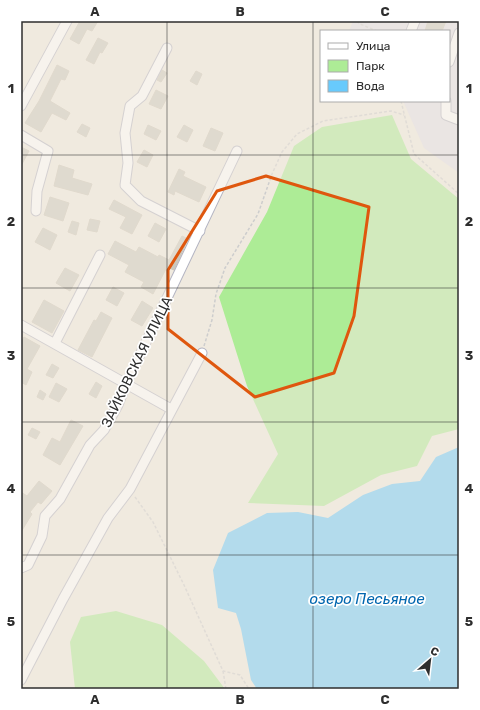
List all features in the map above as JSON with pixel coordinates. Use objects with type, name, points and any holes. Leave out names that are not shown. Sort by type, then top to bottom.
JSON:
[{"type":"street","points":[[21,106],[67,21]]},
{"type":"street","points":[[450,59],[459,33]]},
{"type":"street","points":[[167,48],[142,96],[130,106],[125,133],[128,163],[125,185],[142,201],[200,231]]},
{"type":"street","points":[[446,102],[446,115],[459,120]]},
{"type":"street","points":[[21,135],[48,151],[36,191],[36,211]]},
{"type":"street","name":"ЗАЙКОВСКАЯ УЛИЦА","points":[[21,568],[28,565],[42,536],[45,516],[60,499],[90,445],[104,430],[118,405],[126,384],[237,151]]},
{"type":"street","points":[[55,343],[100,255]]},
{"type":"street","points":[[21,325],[171,409]]},
{"type":"street","points":[[21,680],[63,599],[108,518],[130,489],[202,353]]},
{"type":"path","points":[[357,21],[360,24],[375,30]]},
{"type":"path","points":[[401,102],[414,154],[459,194]]},
{"type":"path","points":[[202,353],[212,320],[216,294],[225,268],[258,214],[272,174],[282,152],[297,134],[323,121],[391,111],[404,115]]},
{"type":"path","points":[[130,489],[153,522],[184,585],[223,671],[226,689]]},
{"type":"path","points":[[223,671],[240,675],[249,689]]},
{"type":"highlighted area","points":[[266,176],[369,207],[354,316],[334,373],[255,397],[168,329],[168,270],[217,191]]},
{"type":"shaded area","points":[[353,21],[459,21],[459,173],[424,148],[403,102],[450,102],[450,30],[349,30]]},
{"type":"green space","points":[[392,115],[411,159],[459,199],[459,429],[432,436],[417,466],[381,475],[324,506],[248,503],[278,454],[247,386],[219,297],[267,212],[294,146],[322,127]]},
{"type":"green space","points":[[116,611],[162,625],[204,661],[225,689],[75,689],[70,642],[81,617]]},
{"type":"water","name":"озеро Песьяное","points":[[459,447],[459,689],[257,689],[251,680],[241,629],[236,613],[218,608],[213,570],[228,533],[267,513],[298,512],[328,518],[363,495],[392,484],[420,481],[436,457]]},
{"type":"building","points":[[80,21],[98,21],[92,31],[87,29],[79,44],[70,39]]},
{"type":"building","points":[[428,21],[446,21],[442,30],[425,30]]},
{"type":"building","points":[[98,38],[108,43],[102,53],[100,52],[94,64],[86,60]]},
{"type":"building","points":[[57,65],[69,71],[65,80],[61,79],[50,101],[70,113],[66,120],[52,113],[41,132],[25,123],[39,101]]},
{"type":"building","points":[[162,70],[167,73],[161,82],[157,80]]},
{"type":"building","points":[[196,71],[202,74],[197,85],[190,81]]},
{"type":"building","points":[[156,90],[168,96],[161,109],[149,104]]},
{"type":"building","points":[[82,124],[90,128],[86,137],[77,132]]},
{"type":"building","points":[[148,125],[161,131],[156,140],[144,134]]},
{"type":"building","points":[[184,125],[193,130],[187,142],[177,137]]},
{"type":"building","points":[[211,128],[223,133],[215,151],[203,146]]},
{"type":"building","points":[[21,147],[29,151],[21,166]]},
{"type":"building","points":[[144,150],[153,155],[147,167],[137,162]]},
{"type":"building","points":[[59,165],[74,170],[72,178],[92,184],[88,195],[54,186]]},
{"type":"building","points":[[179,169],[185,172],[183,176],[206,187],[199,202],[175,191],[174,195],[168,192]]},
{"type":"building","points":[[50,197],[69,203],[63,221],[44,215]]},
{"type":"building","points":[[114,200],[142,215],[132,234],[120,228],[126,217],[109,209]]},
{"type":"building","points":[[90,219],[100,221],[97,232],[87,230]]},
{"type":"building","points":[[72,221],[79,223],[76,235],[68,232]]},
{"type":"building","points":[[155,223],[166,229],[159,242],[148,236]]},
{"type":"building","points":[[43,228],[57,235],[50,250],[35,242]]},
{"type":"building","points":[[182,236],[188,239],[174,270],[167,267],[153,294],[141,287],[144,282],[125,272],[129,265],[108,254],[115,241],[136,252],[139,247],[158,257],[159,255],[169,260]]},
{"type":"building","points":[[65,268],[79,275],[70,291],[56,283]]},
{"type":"building","points":[[113,287],[124,293],[117,306],[106,300]]},
{"type":"building","points":[[44,300],[64,311],[52,333],[32,322]]},
{"type":"building","points":[[142,301],[153,308],[142,326],[131,320]]},
{"type":"building","points":[[101,312],[112,318],[92,357],[78,350],[94,320],[96,321]]},
{"type":"building","points":[[24,337],[40,346],[27,369],[32,372],[26,385],[21,382],[21,343]]},
{"type":"building","points":[[52,364],[59,368],[53,378],[46,375]]},
{"type":"building","points":[[96,382],[102,386],[96,398],[89,394]]},
{"type":"building","points":[[56,383],[67,389],[59,402],[49,397]]},
{"type":"building","points":[[40,390],[46,394],[43,400],[37,397]]},
{"type":"building","points":[[71,420],[83,426],[60,465],[43,455],[52,438],[60,442]]},
{"type":"building","points":[[32,428],[40,432],[36,439],[28,435]]},
{"type":"building","points":[[39,481],[52,491],[41,504],[38,502],[30,512],[32,514],[21,532],[21,492],[27,496]]}]
